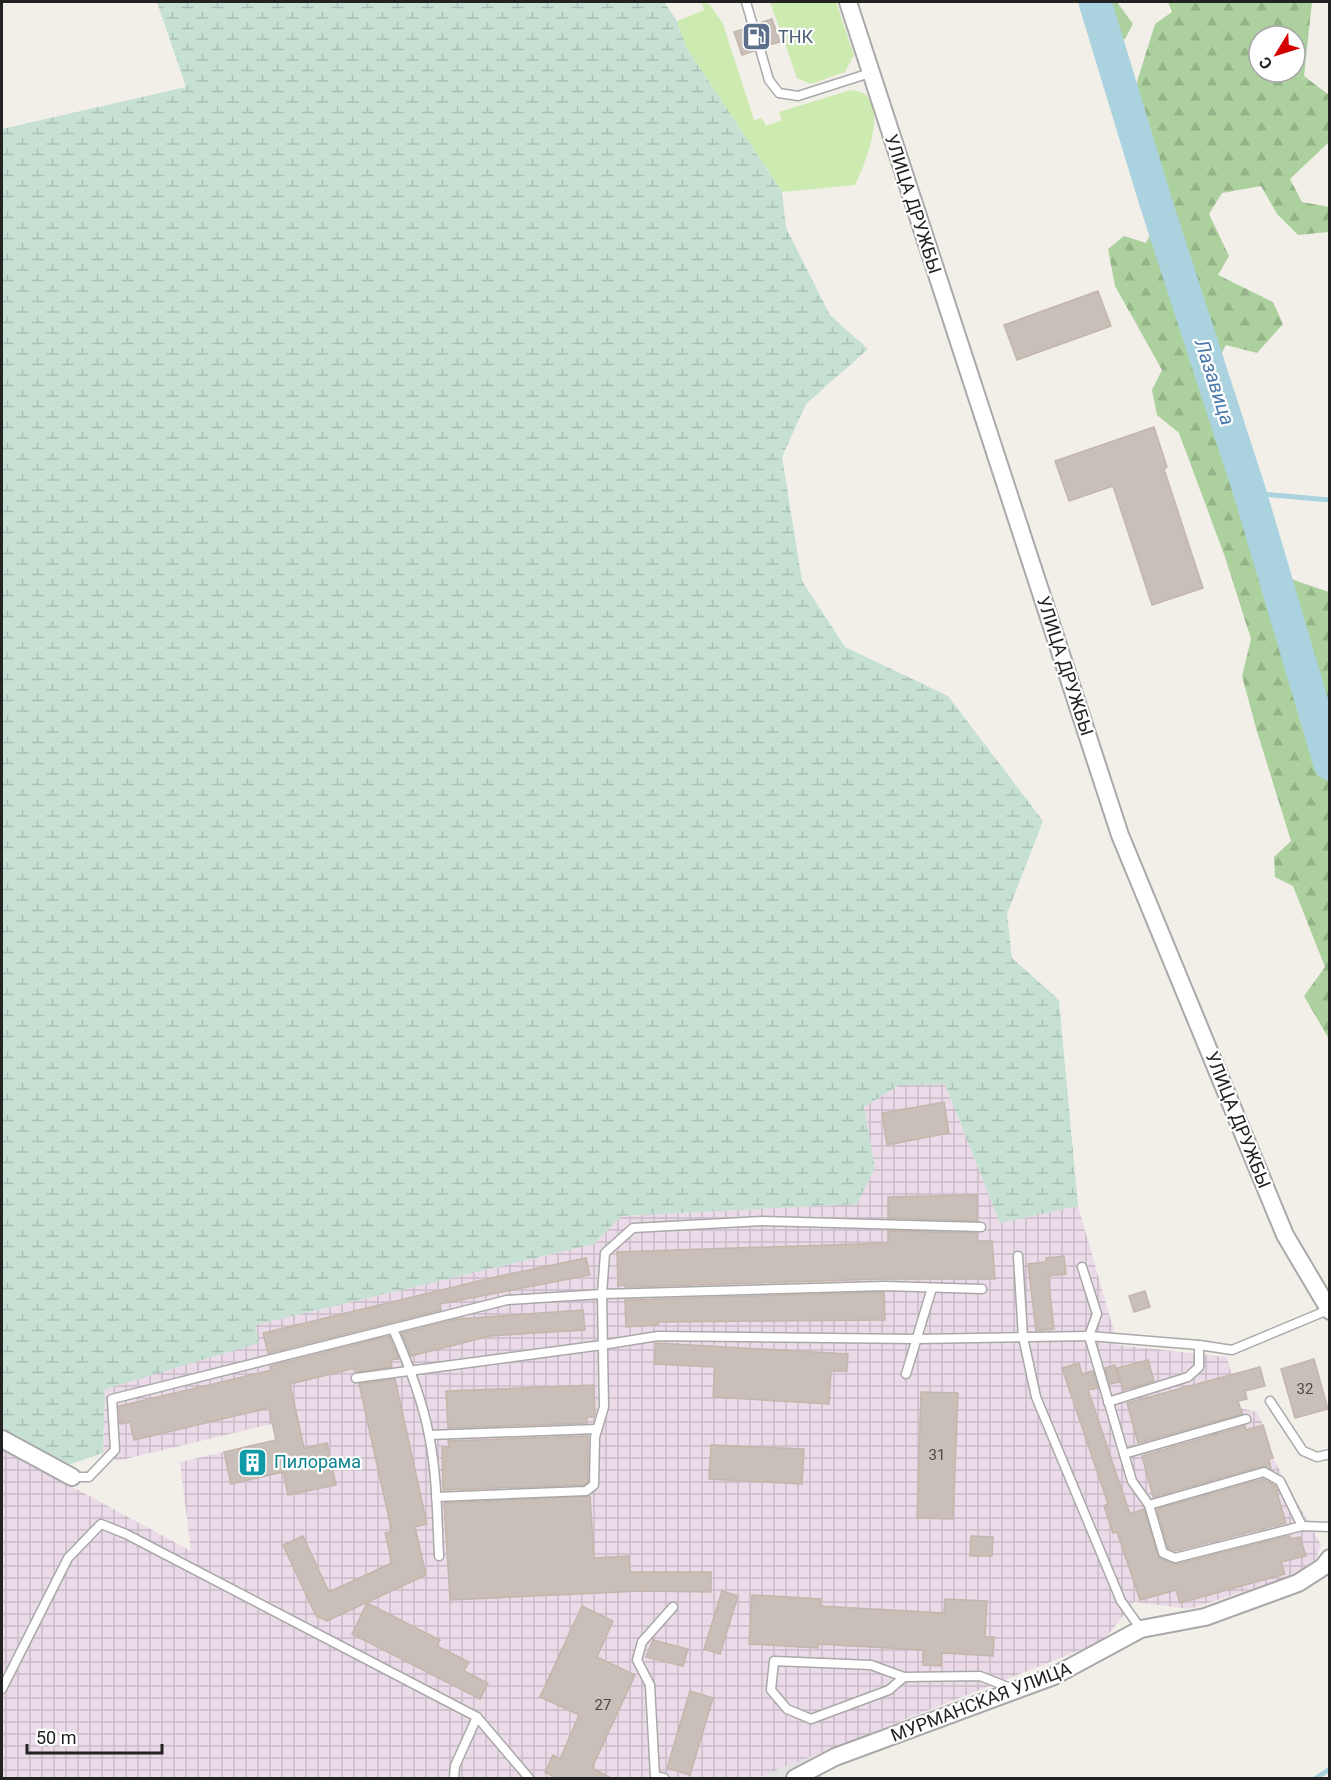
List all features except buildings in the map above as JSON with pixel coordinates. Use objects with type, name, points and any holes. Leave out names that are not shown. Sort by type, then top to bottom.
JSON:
[{"type":"street","name":"УЛИЦА ДРУЖБЫ","points":[[848,2],[1120,835],[1285,1234],[1329,1310]]},
{"type":"street","points":[[2,1439],[72,1478]]},
{"type":"street","name":"МУРМАНСКАЯ УЛИЦА","points":[[795,1779],[835,1758],[1054,1676],[1141,1629],[1205,1617],[1298,1583],[1323,1567],[1329,1558]]},
{"type":"lane","points":[[746,2],[753,26]]},
{"type":"lane","points":[[760,48],[769,80],[779,93],[798,96],[870,73]]},
{"type":"lane","points":[[436,1497],[586,1491],[594,1485],[595,1437],[604,1407],[602,1294],[605,1253],[633,1228],[762,1221],[981,1227]]},
{"type":"lane","points":[[1018,1256],[1023,1337],[1036,1396],[1121,1601],[1141,1629]]},
{"type":"lane","points":[[1082,1267],[1097,1314],[1089,1336],[1132,1481],[1149,1505],[1163,1553],[1175,1558],[1302,1526],[1329,1527]]},
{"type":"lane","points":[[72,1478],[89,1477],[115,1450],[112,1399],[507,1300],[602,1294],[885,1286],[982,1289]]},
{"type":"lane","points":[[906,1374],[932,1288]]},
{"type":"lane","points":[[356,1378],[658,1336],[917,1339],[1089,1336],[1232,1350],[1329,1310]]},
{"type":"lane","points":[[393,1329],[411,1371],[429,1435],[436,1497],[439,1556]]},
{"type":"lane","points":[[1108,1402],[1188,1377],[1199,1367],[1199,1345]]},
{"type":"lane","points":[[1270,1401],[1303,1451],[1317,1457],[1329,1454]]},
{"type":"lane","points":[[1124,1454],[1246,1419]]},
{"type":"lane","points":[[429,1435],[597,1429]]},
{"type":"lane","points":[[1149,1505],[1264,1472],[1280,1480],[1302,1526]]},
{"type":"lane","points":[[2,1689],[68,1558],[101,1524],[126,1534],[477,1718],[529,1779]]},
{"type":"lane","points":[[664,1779],[655,1776],[650,1685],[637,1660],[642,1642],[673,1607]]},
{"type":"lane","points":[[904,1677],[889,1690],[811,1719],[787,1709],[771,1690],[774,1660],[871,1665],[904,1677],[980,1676],[1017,1690]]},
{"type":"lane","points":[[454,1779],[455,1766],[477,1718]]},
{"type":"shaded area","points":[[945,1084],[1000,1223],[1078,1206],[1118,1345],[1227,1357],[1240,1408],[1257,1412],[1273,1458],[1321,1545],[1316,1559],[1292,1576],[1189,1609],[1134,1602],[1103,1641],[758,1778],[2,1778],[2,1449],[191,1551],[180,1462],[275,1440],[272,1424],[117,1461],[103,1453],[105,1389],[258,1343],[255,1325],[594,1244],[621,1216],[857,1204],[875,1168],[864,1107],[899,1085]]},
{"type":"shaded area","points":[[812,1756],[821,1778],[758,1778]]},
{"type":"green space","points":[[157,2],[664,2],[677,21],[686,47],[782,192],[786,228],[830,315],[868,349],[806,404],[782,457],[802,581],[845,647],[948,696],[1043,821],[1007,914],[1012,958],[1059,1000],[1078,1206],[1000,1223],[945,1084],[899,1085],[864,1107],[875,1168],[857,1204],[621,1216],[594,1244],[255,1325],[259,1343],[105,1389],[103,1453],[62,1467],[2,1434],[2,129],[186,87]]},
{"type":"green space","points":[[702,2],[710,5],[723,24],[754,120],[762,118],[766,126],[782,120],[779,112],[851,90],[868,97],[874,116],[874,128],[864,166],[855,185],[782,192],[686,47],[677,21],[704,10]]},
{"type":"green space","points":[[770,2],[836,2],[854,55],[845,72],[811,84],[797,78]]},
{"type":"green space","points":[[1083,2],[1117,2],[1133,24],[1125,39],[1102,42]]},
{"type":"green space","points":[[1168,2],[1312,2],[1307,48],[1307,24],[1247,24],[1247,84],[1307,84],[1307,78],[1329,95],[1329,142],[1290,179],[1302,202],[1329,207],[1329,232],[1298,235],[1277,214],[1261,186],[1222,193],[1209,214],[1229,256],[1218,275],[1273,302],[1283,324],[1257,353],[1226,345],[1216,364],[1285,577],[1329,592],[1329,1039],[1304,996],[1325,967],[1293,886],[1275,877],[1274,857],[1291,841],[1242,676],[1251,639],[1225,557],[1179,433],[1157,415],[1152,390],[1162,370],[1115,286],[1108,249],[1124,236],[1146,243],[1167,201],[1136,85],[1155,24],[1172,12]]},
{"type":"waterway","name":"Лазавица","points":[[1095,2],[1156,203],[1250,493],[1330,764]]},
{"type":"waterway","points":[[1250,493],[1330,500]]},
{"type":"waterway","points":[[1316,1778],[1330,1769]]},
{"type":"place","name":"ТНК","points":[[757,37]]},
{"type":"place","name":"Пилорама","points":[[253,1462]]}]
